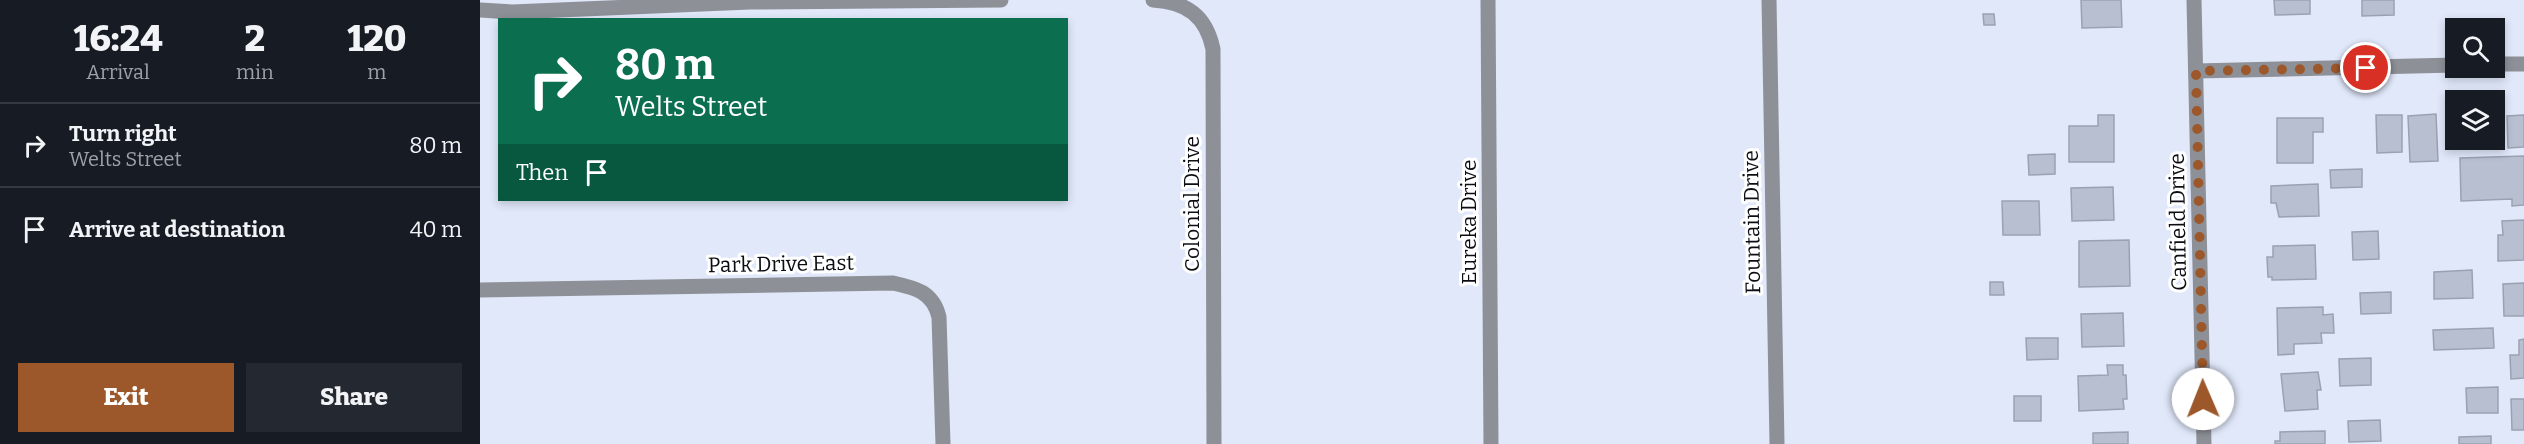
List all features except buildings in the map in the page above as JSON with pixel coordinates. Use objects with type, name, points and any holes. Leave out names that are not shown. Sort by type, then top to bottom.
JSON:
[{"type":"street","points":[[480,10],[512,12],[749,1],[1001,0]]},
{"type":"street","name":"Colonial Drive","points":[[1153,0],[1176,4],[1197,15],[1205,24],[1213,49],[1214,444]]},
{"type":"street","name":"Eureka Drive","points":[[1488,0],[1491,444]]},
{"type":"street","name":"Fountain Drive","points":[[1769,0],[1778,444]]},
{"type":"street","name":"Canfield Drive","points":[[2194,0],[2204,444]]},
{"type":"street","points":[[2505,64],[2524,64]]},
{"type":"street","points":[[2196,71],[2445,65]]},
{"type":"street","name":"Park Drive East","points":[[480,290],[893,283],[917,288],[926,293],[936,304],[939,317],[943,444]]},
{"type":"route","points":[[2203,399],[2196,71],[2366,68]]}]
